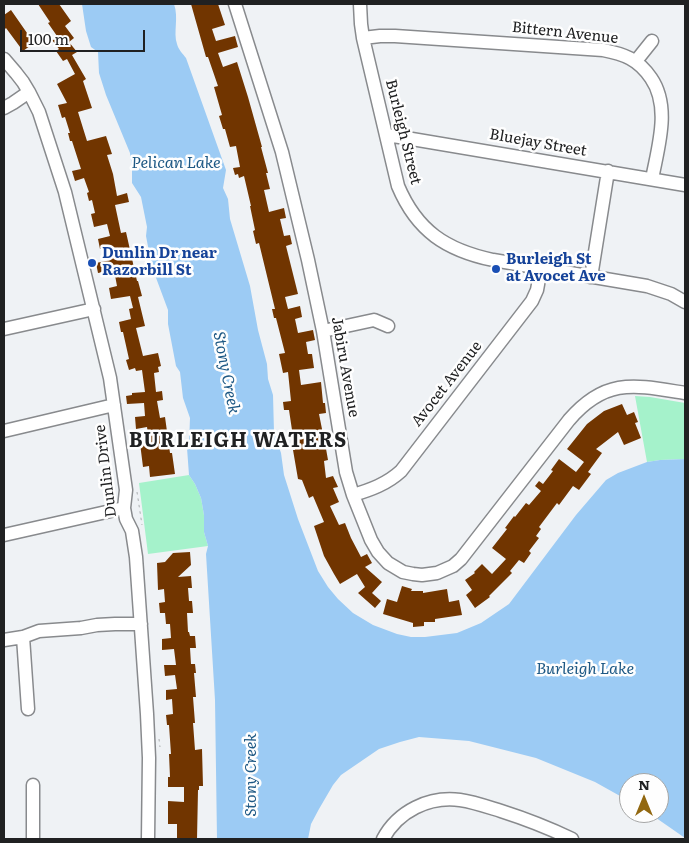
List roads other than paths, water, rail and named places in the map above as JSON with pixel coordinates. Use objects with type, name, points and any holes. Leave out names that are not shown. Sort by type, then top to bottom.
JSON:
[{"type":"street","name":"Jabiru Avenue","points":[[235,4],[282,152],[308,260],[323,332],[346,472],[371,540],[381,557],[403,572],[422,575],[437,573],[453,566],[461,559],[569,420],[590,400],[599,394],[627,386],[641,386],[685,393]]},
{"type":"street","name":"Burleigh Street","points":[[360,4],[363,38],[398,186],[412,212],[437,238],[450,246],[472,255],[647,286],[671,294],[685,302]]},
{"type":"street","name":"Bittern Avenue","points":[[363,38],[395,36],[603,50],[620,54],[636,61],[653,81],[660,97],[662,108],[661,126],[652,179]]},
{"type":"street","points":[[636,61],[652,41]]},
{"type":"street","name":"Dunlin Drive","points":[[4,59],[29,92],[45,127],[65,192],[110,378],[126,490],[124,508],[126,519],[132,531],[138,582],[148,741],[148,839]]},
{"type":"street","points":[[4,108],[29,92]]},
{"type":"street","name":"Bluejay Street","points":[[386,135],[685,184]]},
{"type":"street","points":[[591,276],[608,172]]},
{"type":"street","name":"Avocet Avenue","points":[[353,495],[381,485],[401,471],[532,301],[538,290],[541,268]]},
{"type":"street","points":[[4,329],[94,308]]},
{"type":"street","points":[[323,332],[374,320],[388,326]]},
{"type":"street","points":[[4,431],[114,405]]},
{"type":"street","points":[[4,535],[124,508]]},
{"type":"street","points":[[4,640],[23,637],[39,631],[115,624],[141,624]]},
{"type":"street","points":[[23,637],[28,709]]},
{"type":"street","points":[[33,785],[33,839]]},
{"type":"street","points":[[383,839],[400,817],[409,811],[422,804],[447,800],[481,804],[518,816],[572,839]]},
{"type":"water","name":"Burleigh Lake","points":[[82,4],[174,4],[178,46],[186,58],[226,170],[223,188],[228,199],[230,219],[250,286],[258,330],[267,364],[268,379],[273,395],[274,432],[281,453],[284,475],[318,571],[338,599],[353,613],[373,625],[411,637],[457,633],[481,623],[509,604],[576,515],[606,480],[618,473],[647,462],[685,459],[685,838],[663,823],[669,823],[669,773],[619,773],[619,795],[595,782],[536,758],[469,741],[419,737],[379,749],[341,775],[333,785],[311,824],[308,839],[217,839],[215,700],[206,554],[208,546],[204,532],[201,498],[189,475],[187,448],[189,444],[190,418],[183,398],[180,372],[176,366],[168,324],[168,310],[152,267],[141,197],[132,183],[130,153],[99,73],[98,52],[91,47],[86,31]]},
{"type":"place","name":"Dunlin Dr near Razorbill St","points":[[92,263]]},
{"type":"place","name":"Burleigh St at Avocet Ave","points":[[496,269]]},
{"type":"district","name":"BURLEIGH WATERS","points":[[238,441]]},
{"type":"water label","name":"Pelican Lake","points":[[176,163]]},
{"type":"water label","name":"Stony Creek","points":[[226,373]]},
{"type":"water label","name":"Stony Creek","points":[[251,775]]}]
